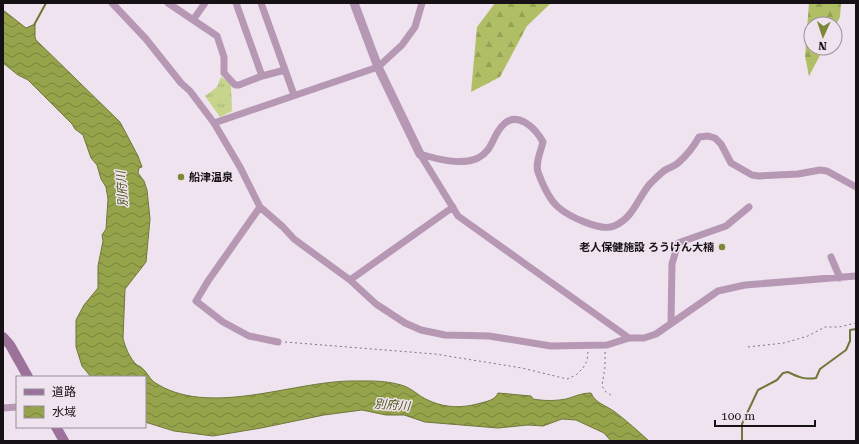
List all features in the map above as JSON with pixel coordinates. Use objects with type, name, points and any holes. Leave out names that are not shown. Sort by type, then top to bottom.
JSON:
[{"type":"main road","points":[[3,337],[10,345],[27,376]]},
{"type":"main road","points":[[57,428],[64,441]]},
{"type":"street","points":[[112,3],[146,39],[181,83],[190,90],[214,123],[240,167],[260,207],[294,239],[350,280],[376,304],[405,323],[421,330],[445,335],[489,336],[551,346],[604,346],[629,338],[644,338],[656,334],[718,291],[745,285],[856,276]]},
{"type":"street","points":[[168,3],[217,36],[224,57],[224,73],[235,84],[239,85],[262,76],[285,70]]},
{"type":"street","points":[[193,20],[205,3]]},
{"type":"street","points":[[236,3],[262,76]]},
{"type":"street","points":[[261,3],[294,95]]},
{"type":"street","points":[[354,3],[378,67],[420,154],[458,216],[629,338]]},
{"type":"street","points":[[214,123],[378,67],[402,45],[415,27],[422,3]]},
{"type":"street","points":[[420,154],[455,161],[470,161],[488,151],[501,127],[507,122],[516,120],[523,121],[532,126],[543,142],[538,163],[538,171],[551,199],[557,207],[599,227],[612,227],[623,222],[630,215],[649,185],[666,169],[678,164],[699,137],[708,136],[715,138],[721,144],[731,163],[747,170],[752,175],[798,174],[827,170],[856,186]]},
{"type":"street","points":[[260,207],[208,281],[196,301],[223,322],[249,336],[278,342]]},
{"type":"street","points":[[350,280],[453,207]]},
{"type":"street","points":[[671,323],[672,264],[678,243],[726,226],[749,207]]},
{"type":"street","points":[[831,257],[840,278]]},
{"type":"street","points":[[3,408],[16,407]]},
{"type":"path","points":[[748,347],[784,343],[808,336],[824,327],[839,328],[856,322]]},
{"type":"path","points":[[278,342],[435,354],[522,368],[567,379],[576,375],[583,368],[587,361],[590,346]]},
{"type":"path","points":[[604,346],[605,366],[602,386],[605,391],[612,396]]},
{"type":"green space","points":[[495,3],[551,3],[527,26],[500,77],[471,92],[477,27]]},
{"type":"green space","points":[[809,3],[841,3],[840,16],[808,16]]},
{"type":"green space","points":[[805,56],[820,56],[809,76]]},
{"type":"green space","points":[[221,77],[226,80],[229,79],[231,84],[232,111],[220,117],[205,96],[217,87]]},
{"type":"water","name":"別府川","points":[[3,10],[26,28],[35,24],[36,40],[120,122],[138,156],[142,167],[139,168],[138,173],[144,181],[147,190],[150,219],[146,262],[125,289],[123,338],[126,349],[132,360],[144,370],[154,382],[175,392],[199,397],[224,398],[327,383],[370,381],[395,383],[412,390],[429,401],[458,407],[489,401],[498,393],[531,396],[533,399],[541,400],[558,400],[591,393],[598,402],[619,415],[649,441],[611,441],[604,433],[576,420],[562,419],[543,426],[528,425],[498,428],[425,422],[404,415],[386,415],[362,410],[324,415],[213,436],[174,431],[146,422],[146,376],[90,376],[82,366],[76,347],[76,320],[84,305],[98,288],[98,266],[103,241],[102,235],[106,229],[108,199],[106,187],[101,179],[97,165],[91,158],[83,135],[75,129],[72,124],[28,80],[18,75],[3,63]]},
{"type":"waterway","points":[[34,25],[46,3]]},
{"type":"waterway","points":[[742,441],[742,424],[758,390],[777,380],[783,373],[788,372],[798,377],[812,379],[816,378],[820,369],[846,350],[850,341],[850,330],[856,329]]},
{"type":"place","name":"船津温泉","points":[[181,177]]},
{"type":"place","name":"老人保健施設 ろうけん大楠","points":[[722,247]]}]
